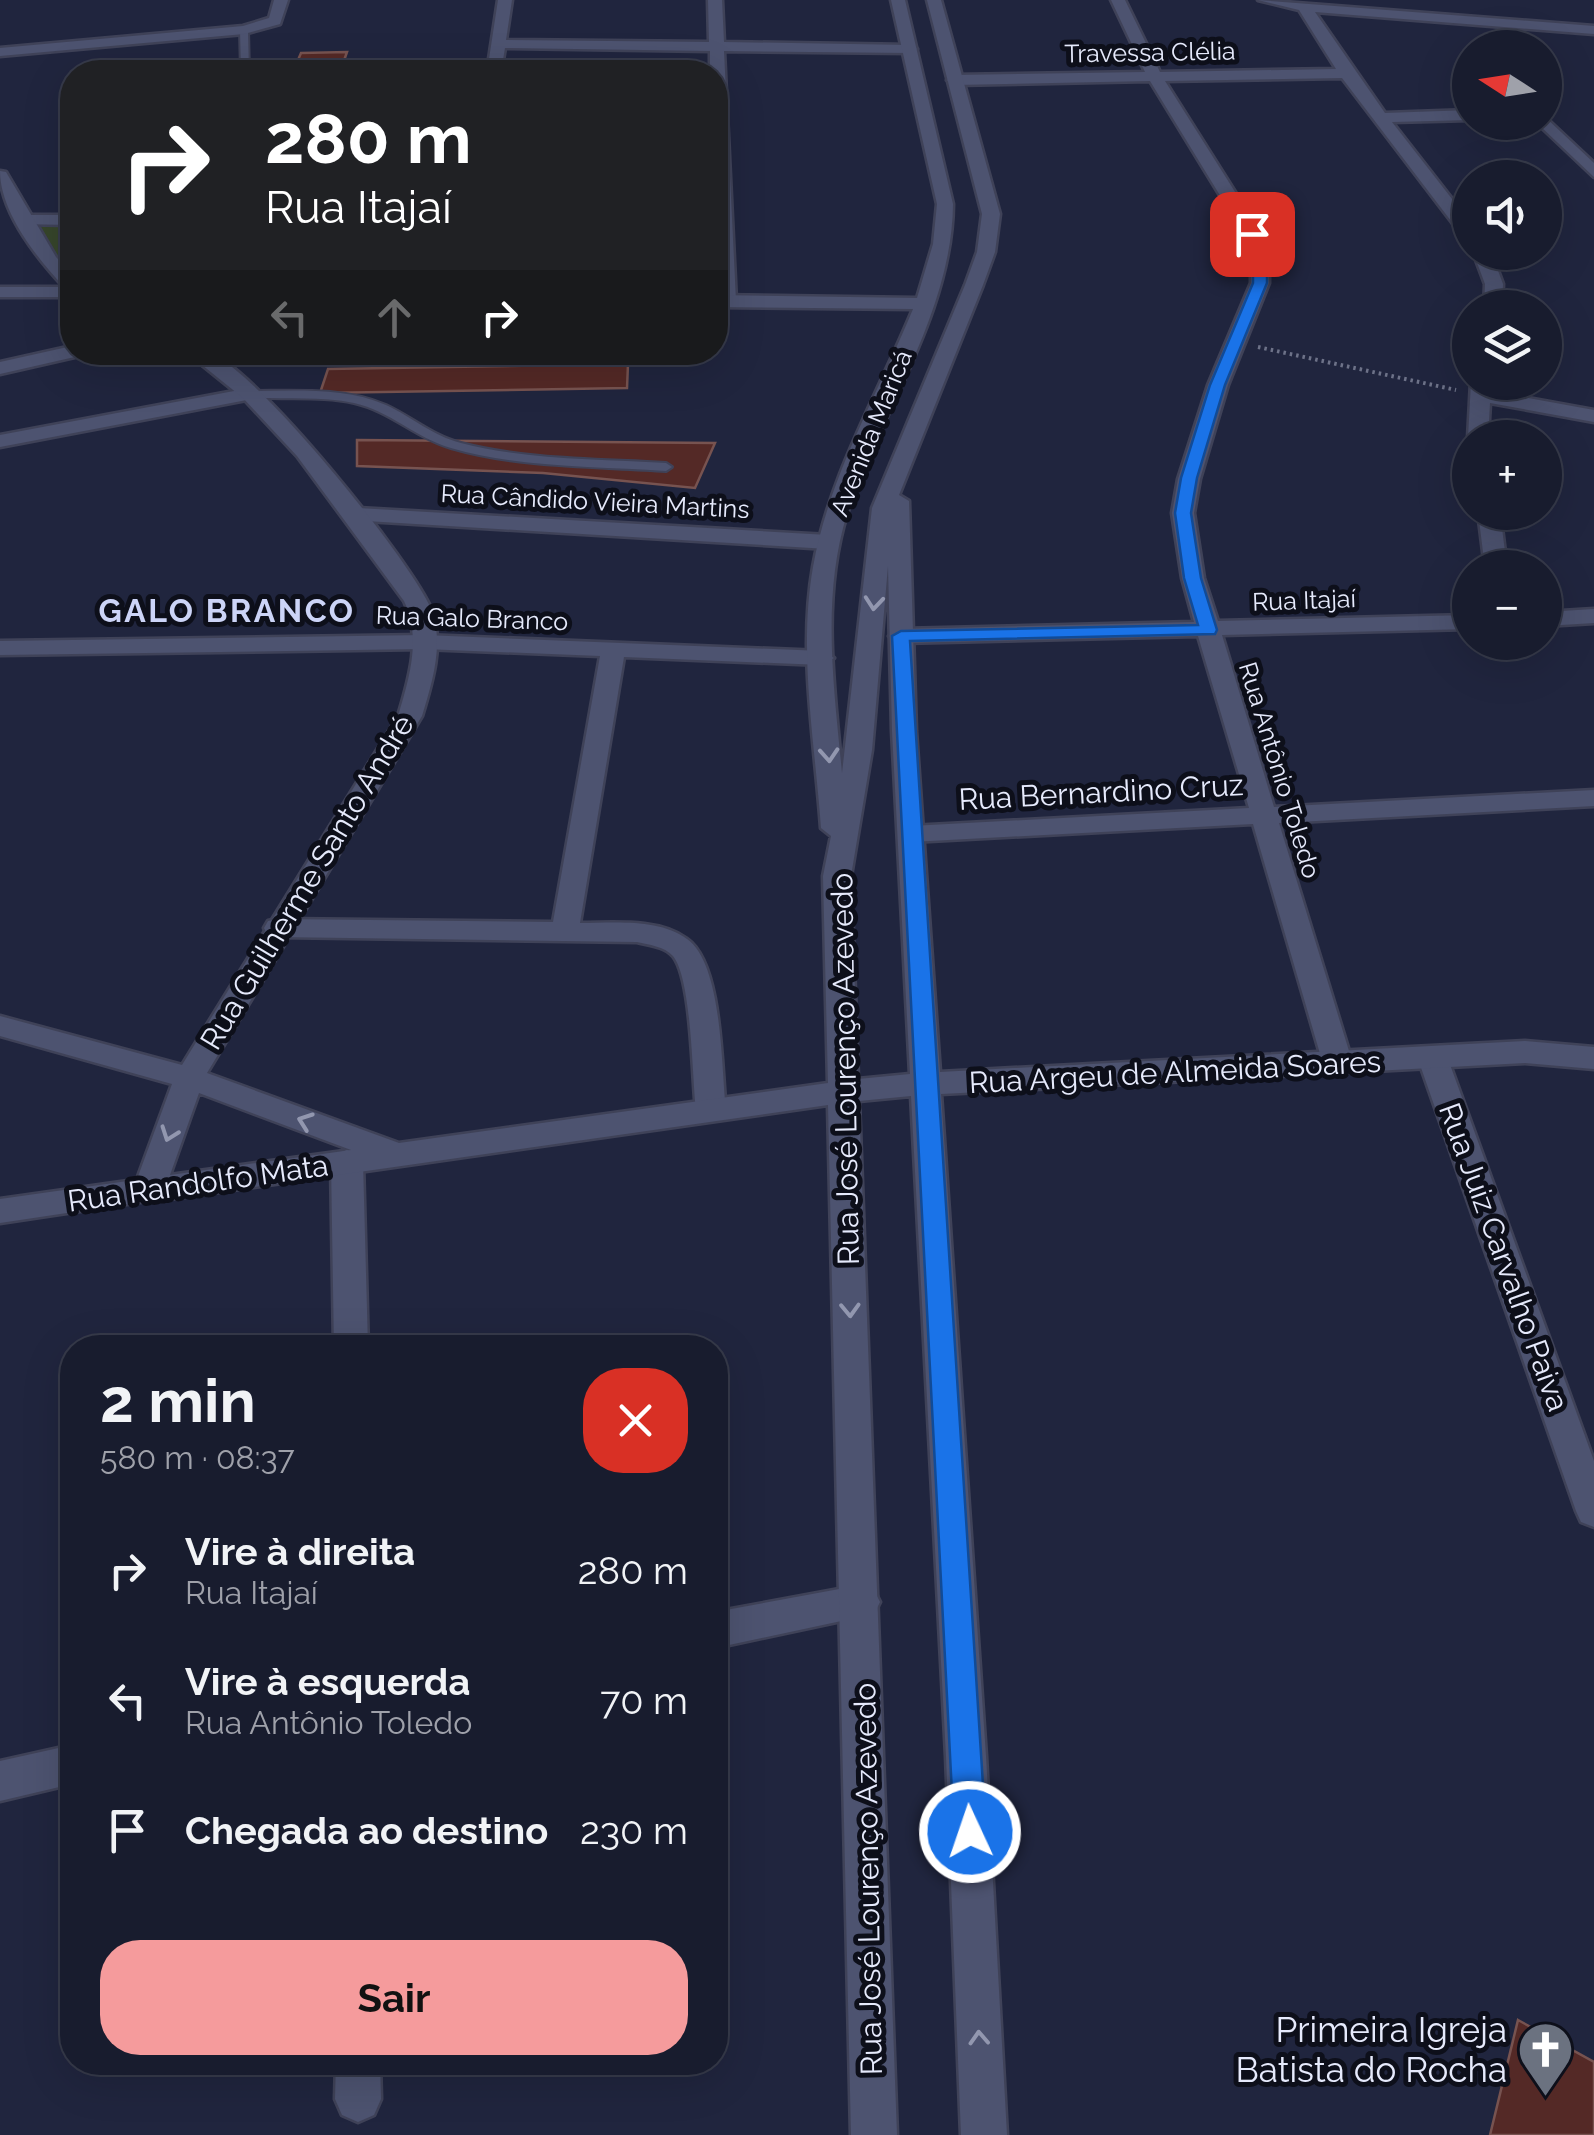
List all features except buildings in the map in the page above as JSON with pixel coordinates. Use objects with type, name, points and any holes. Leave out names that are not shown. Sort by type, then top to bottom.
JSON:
[{"type":"street","points":[[0,52],[244,30],[275,22],[280,16],[281,0]]},
{"type":"street","points":[[496,60],[505,0]]},
{"type":"street","points":[[715,0],[716,60]]},
{"type":"street","name":"Avenida Maricá","points":[[838,876],[820,589],[828,542],[852,470],[942,254],[945,204],[898,0]]},
{"type":"street","name":"Rua José Lourenço Azevedo","points":[[874,2135],[838,876],[859,750],[883,508],[974,285],[986,252],[992,214],[934,0]]},
{"type":"street","name":"Rua Antônio Toledo","points":[[1118,0],[1155,77],[1252,234],[1260,259],[1260,283],[1218,385],[1189,478],[1183,513],[1193,578],[1338,1064]]},
{"type":"street","points":[[1264,0],[1305,8],[1594,30]]},
{"type":"street","points":[[1305,8],[1346,73],[1452,210]]},
{"type":"street","points":[[1521,25],[1594,11]]},
{"type":"street","points":[[498,44],[910,49]]},
{"type":"street","name":"Travessa Clélia","points":[[955,80],[1346,73]]},
{"type":"street","points":[[1382,118],[1452,116]]},
{"type":"street","points":[[1562,139],[1594,172]]},
{"type":"street","points":[[0,176],[23,220],[60,271]]},
{"type":"street","points":[[23,220],[60,220]]},
{"type":"street","points":[[0,292],[60,292]]},
{"type":"street","points":[[728,301],[924,304]]},
{"type":"street","points":[[0,368],[60,355]]},
{"type":"street","name":"Rua Guilherme Santo André","points":[[149,1190],[189,1078],[410,716],[422,680],[424,642],[420,610],[358,515],[250,394],[218,365]]},
{"type":"street","points":[[0,442],[250,394]]},
{"type":"street","points":[[1526,400],[1594,416]]},
{"type":"street","points":[[897,473],[911,834],[965,1737],[984,2135]]},
{"type":"street","name":"Rua Cândido Vieira Martins","points":[[358,515],[828,542]]},
{"type":"street","points":[[1562,618],[1594,616]]},
{"type":"street","name":"Rua Itajaí","points":[[901,636],[1452,623]]},
{"type":"street","name":"Rua Galo Branco","points":[[0,648],[424,642],[822,658]]},
{"type":"street","points":[[565,932],[613,650]]},
{"type":"street","name":"Rua Bernardino Cruz","points":[[911,834],[1594,798]]},
{"type":"street","points":[[278,928],[637,933],[671,940],[686,952],[695,978],[710,1110]]},
{"type":"street","name":"Rua Argeu de Almeida Soares","points":[[0,1026],[189,1078],[396,1154],[925,1084],[1433,1060],[1525,1052],[1594,1058]]},
{"type":"street","name":"Rua Juiz Carvalho Paiva","points":[[1433,1060],[1583,1449],[1594,1511]]},
{"type":"street","name":"Rua Randolfo Mata","points":[[0,1211],[396,1154]]},
{"type":"street","points":[[347,1162],[351,1335]]},
{"type":"street","points":[[728,1628],[861,1602]]},
{"type":"street","points":[[0,1781],[60,1768]]},
{"type":"lane","points":[[244,30],[245,60]]},
{"type":"lane","points":[[250,394],[338,397],[374,404],[420,433],[456,446],[497,454],[666,467]]},
{"type":"path","points":[[1238,343],[1452,384]]},
{"type":"green space","points":[[23,220],[60,220],[60,271]]},
{"type":"place","name":"Primeira Igreja Batista do Rocha","points":[[1546,2098]]},
{"type":"district","name":"GALO BRANCO","points":[[227,610]]},
{"type":"route","points":[[970,1832],[901,636],[1208,630],[1193,578],[1183,513],[1189,478],[1218,385],[1260,283],[1260,259],[1252,234]]}]
